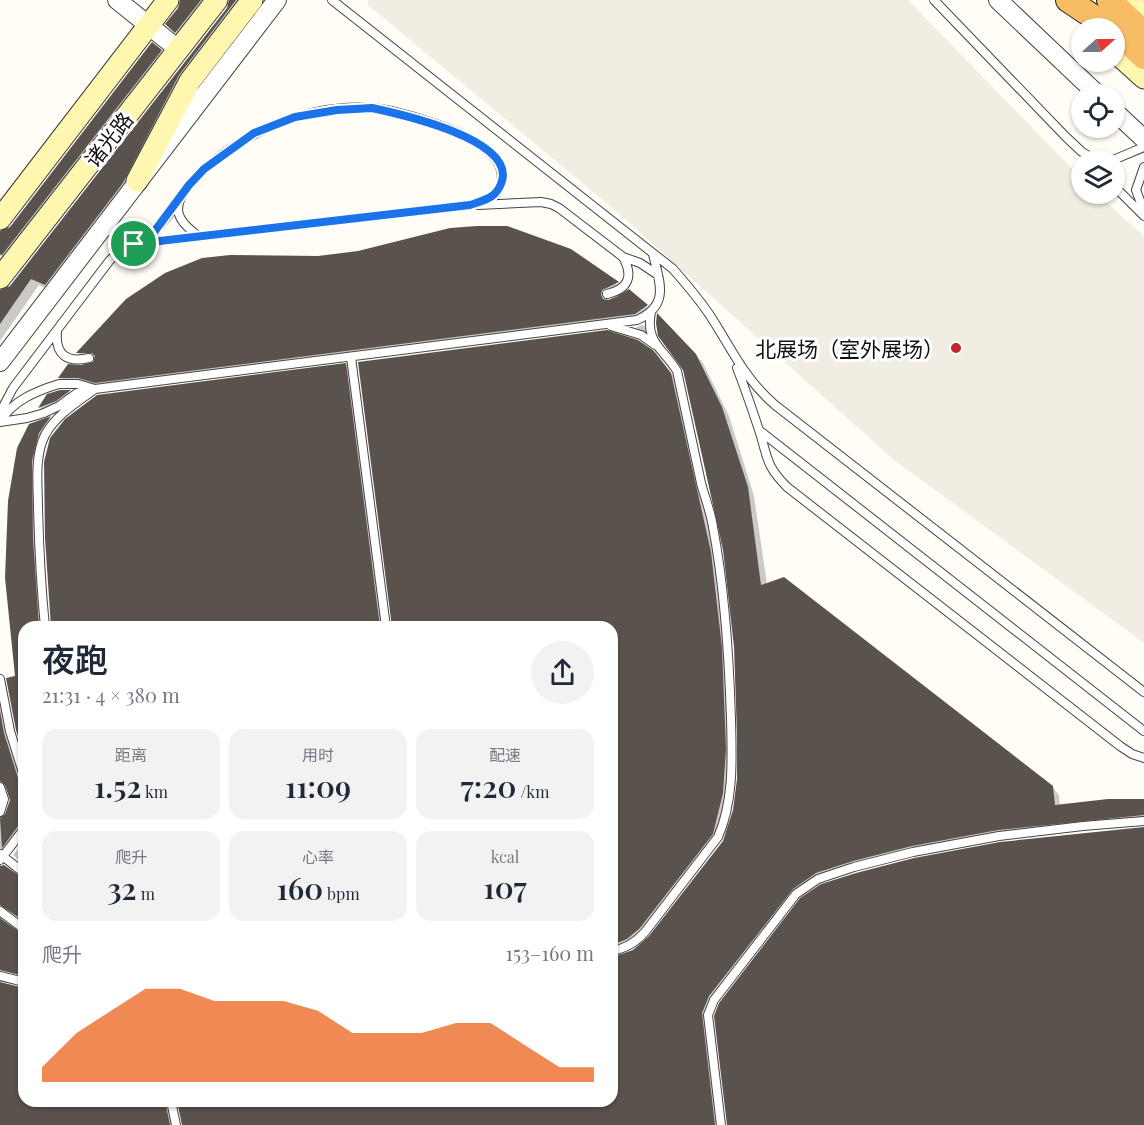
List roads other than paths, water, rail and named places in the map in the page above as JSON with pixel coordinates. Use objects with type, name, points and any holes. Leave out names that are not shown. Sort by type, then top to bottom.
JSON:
[{"type":"highway","points":[[1068,0],[1095,18]]},
{"type":"highway","points":[[1084,0],[1103,18]]},
{"type":"highway","points":[[1109,0],[1114,18]]},
{"type":"highway","points":[[1125,40],[1144,57]]},
{"type":"main road","name":"诸光路","points":[[0,219],[168,0]]},
{"type":"main road","name":"诸光路","points":[[0,278],[217,0]]},
{"type":"main road","points":[[137,181],[190,81],[252,0]]},
{"type":"main road","points":[[1059,0],[1079,18]]},
{"type":"main road","points":[[1128,0],[1144,15]]},
{"type":"main road","points":[[1125,45],[1144,78]]},
{"type":"street","points":[[117,0],[178,49]]},
{"type":"street","points":[[0,362],[277,0]]},
{"type":"street","points":[[998,0],[1086,84]]},
{"type":"street","points":[[1125,121],[1144,139]]},
{"type":"lane","points":[[332,0],[674,269],[694,292],[748,379],[775,405],[1144,692]]},
{"type":"lane","points":[[934,0],[1080,150]]},
{"type":"lane","points":[[0,422],[4,405],[13,388],[110,260],[154,232],[204,169],[254,133],[295,117],[337,110],[372,108],[452,129],[495,157],[502,170],[503,179],[497,192],[489,199],[470,205]]},
{"type":"lane","points":[[1125,155],[1144,147]]},
{"type":"lane","points":[[1144,167],[1136,190],[1144,211]]},
{"type":"lane","points":[[1125,197],[1144,216]]},
{"type":"lane","points":[[180,199],[178,210],[180,220],[186,228],[200,237]]},
{"type":"lane","points":[[105,226],[121,240],[134,244],[470,205],[551,204],[623,257],[640,263],[658,275]]},
{"type":"lane","points":[[653,254],[662,288],[651,312],[649,325],[657,346]]},
{"type":"lane","points":[[607,294],[617,292],[625,286],[629,278],[628,267],[623,257]]},
{"type":"lane","points":[[0,422],[44,413],[77,393],[95,389],[597,326],[637,320],[651,312]]},
{"type":"lane","points":[[597,326],[613,326],[641,335],[657,346],[677,371],[701,483],[713,526],[727,638],[732,747],[729,801],[725,821],[718,837],[645,932],[636,942],[618,950]]},
{"type":"lane","points":[[57,330],[56,342],[61,353],[69,360],[78,361],[88,358]]},
{"type":"lane","points":[[729,347],[760,431],[769,465],[787,487],[1120,746],[1144,758]]},
{"type":"lane","points":[[351,357],[385,621]]},
{"type":"lane","points":[[0,422],[6,411],[40,390],[59,384],[78,384],[95,389]]},
{"type":"lane","points":[[44,621],[40,572],[38,470],[40,450],[45,436],[54,423],[69,408],[95,389]]},
{"type":"lane","points":[[760,431],[1144,731]]},
{"type":"lane","points":[[0,679],[10,731],[18,757]]},
{"type":"lane","points":[[0,787],[4,799],[0,812]]},
{"type":"lane","points":[[721,1125],[708,1015],[714,1000],[796,894],[818,879],[913,852],[999,836],[1144,821]]},
{"type":"lane","points":[[18,836],[1,857],[18,869]]},
{"type":"lane","points":[[0,910],[18,924]]},
{"type":"lane","points":[[0,976],[18,980]]},
{"type":"lane","points":[[172,1107],[176,1125]]},
{"type":"place","name":"北展场（室外展场）","points":[[956,348]]}]
